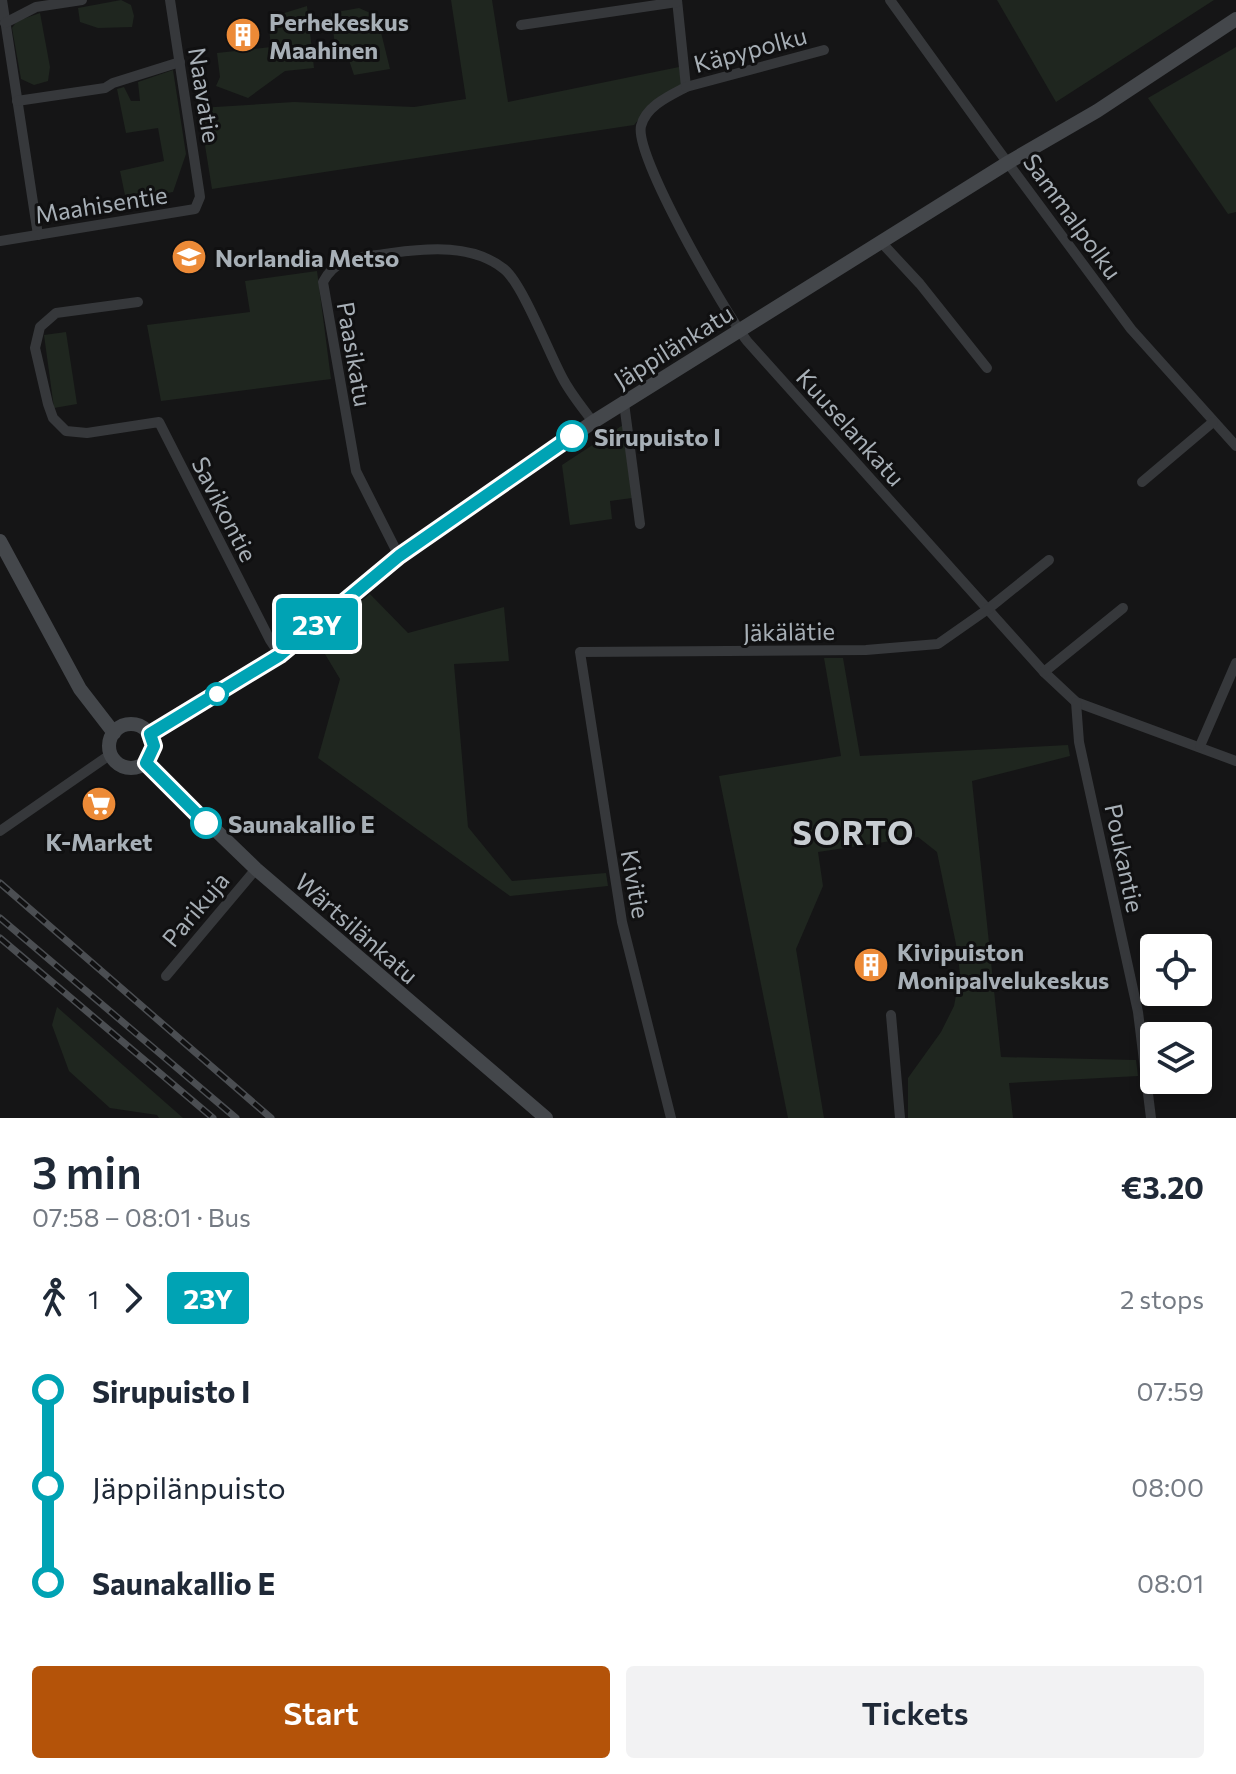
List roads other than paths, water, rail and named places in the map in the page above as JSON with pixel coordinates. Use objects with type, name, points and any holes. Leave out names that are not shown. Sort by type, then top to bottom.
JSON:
[{"type":"street","points":[[2,0],[38,235]]},
{"type":"street","points":[[5,23],[36,7],[82,0]]},
{"type":"street","name":"Naavatie","points":[[170,0],[200,197]]},
{"type":"street","name":"Sammalpolku","points":[[890,0],[1131,329],[1236,446]]},
{"type":"street","points":[[521,25],[677,1],[686,87]]},
{"type":"street","name":"Jäppilänkatu","points":[[150,734],[280,655],[399,556],[593,422],[1009,162],[1097,111],[1236,19]]},
{"type":"street","name":"Käpypolku","points":[[686,87],[824,50]]},
{"type":"street","points":[[17,101],[105,88],[180,62]]},
{"type":"street","name":"Kuuselankatu","points":[[686,87],[659,101],[641,123],[640,135],[655,178],[729,317],[739,330],[1044,672],[1076,702],[1236,761]]},
{"type":"street","name":"Maahisentie","points":[[0,241],[195,209],[200,197]]},
{"type":"street","points":[[881,242],[920,284],[987,368]]},
{"type":"street","name":"Paasikatu","points":[[399,556],[356,471],[323,282],[331,268],[343,261],[448,248],[479,256],[506,270],[523,297],[562,378],[593,422]]},
{"type":"street","name":"Savikontie","points":[[138,302],[56,313],[40,327],[35,348],[53,418],[66,431],[87,433],[159,422],[280,655]]},
{"type":"street","points":[[624,403],[640,524]]},
{"type":"street","points":[[1142,482],[1213,422]]},
{"type":"street","points":[[0,541],[80,689],[114,733]]},
{"type":"street","name":"Jäkälätie","points":[[580,652],[866,650],[938,644],[1049,560]]},
{"type":"street","points":[[1044,672],[1123,608]]},
{"type":"street","name":"Kivitie","points":[[580,652],[622,922],[671,1118]]},
{"type":"street","points":[[1200,746],[1236,663]]},
{"type":"street","name":"Poukantie","points":[[1076,702],[1079,742],[1138,1012],[1151,1118]]},
{"type":"street","points":[[132,724],[143,727],[150,734],[154,746],[146,763],[135,768],[123,767],[111,754],[110,743],[114,733],[122,726],[132,724]]},
{"type":"street","points":[[0,831],[111,754]]},
{"type":"street","name":"Wärtsilänkatu","points":[[146,763],[256,869],[546,1118]]},
{"type":"street","name":"Parikuja","points":[[166,976],[256,869]]},
{"type":"street","points":[[891,1015],[900,1118]]},
{"type":"railway","points":[[0,883],[271,1118]]},
{"type":"railway","points":[[0,918],[236,1118]]},
{"type":"railway","points":[[0,938],[213,1118]]},
{"type":"place","name":"Perhekeskus Maahinen","points":[[243,35]]},
{"type":"place","name":"Norlandia Metso","points":[[189,257]]},
{"type":"place","name":"Sirupuisto I","points":[[572,436]]},
{"type":"place","name":"K-Market","points":[[99,804]]},
{"type":"place","name":"Saunakallio E","points":[[206,823]]},
{"type":"place","name":"Kivipuiston Monipalvelukeskus","points":[[871,965]]},
{"type":"district","name":"SORTO","points":[[854,832]]}]
